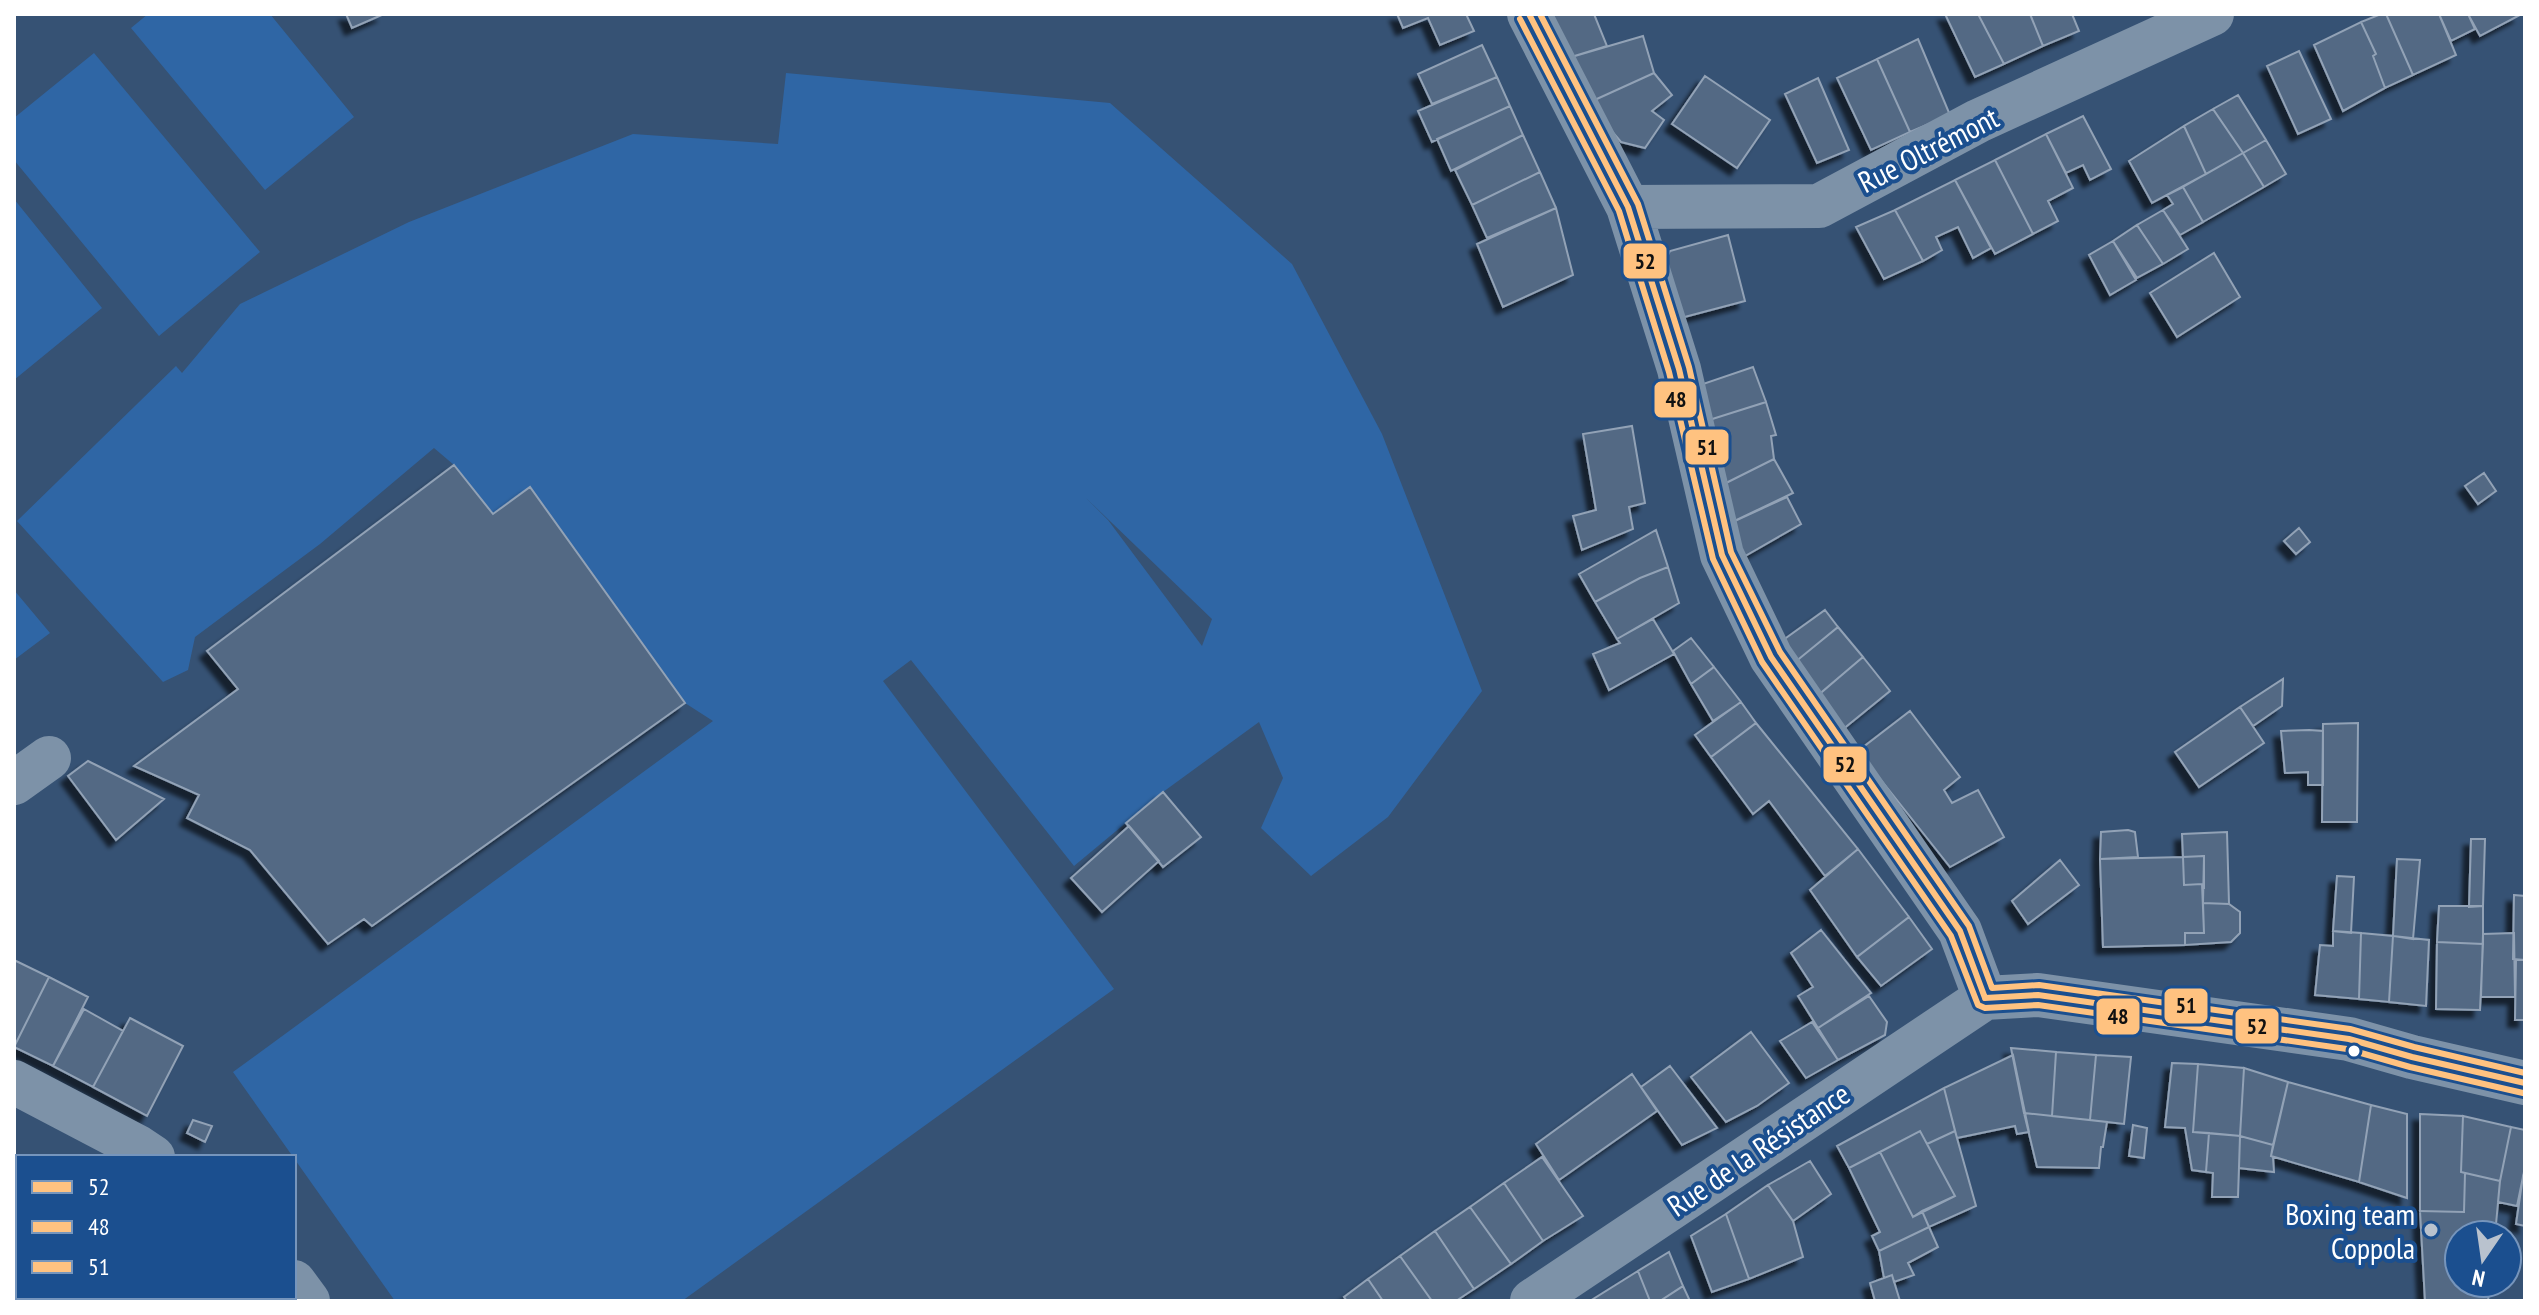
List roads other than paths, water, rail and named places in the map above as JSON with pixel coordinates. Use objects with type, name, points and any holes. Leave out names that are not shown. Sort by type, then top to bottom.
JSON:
[{"type":"street","points":[[1529,14],[1628,207],[1679,369],[1722,555],[1771,657],[1960,931],[1985,998],[2038,995],[2349,1039],[2525,1083]]},
{"type":"street","name":"Rue Oltrémont","points":[[1628,207],[1819,206],[1978,121],[2212,14]]},
{"type":"street","points":[[14,783],[49,758]]},
{"type":"street","name":"Rue de la Résistance","points":[[1532,1301],[1985,998]]},
{"type":"street","points":[[14,1082],[150,1155]]},
{"type":"street","points":[[296,1285],[308,1301]]},
{"type":"place","name":"Boxing team Coppola","points":[[2431,1230]]}]
